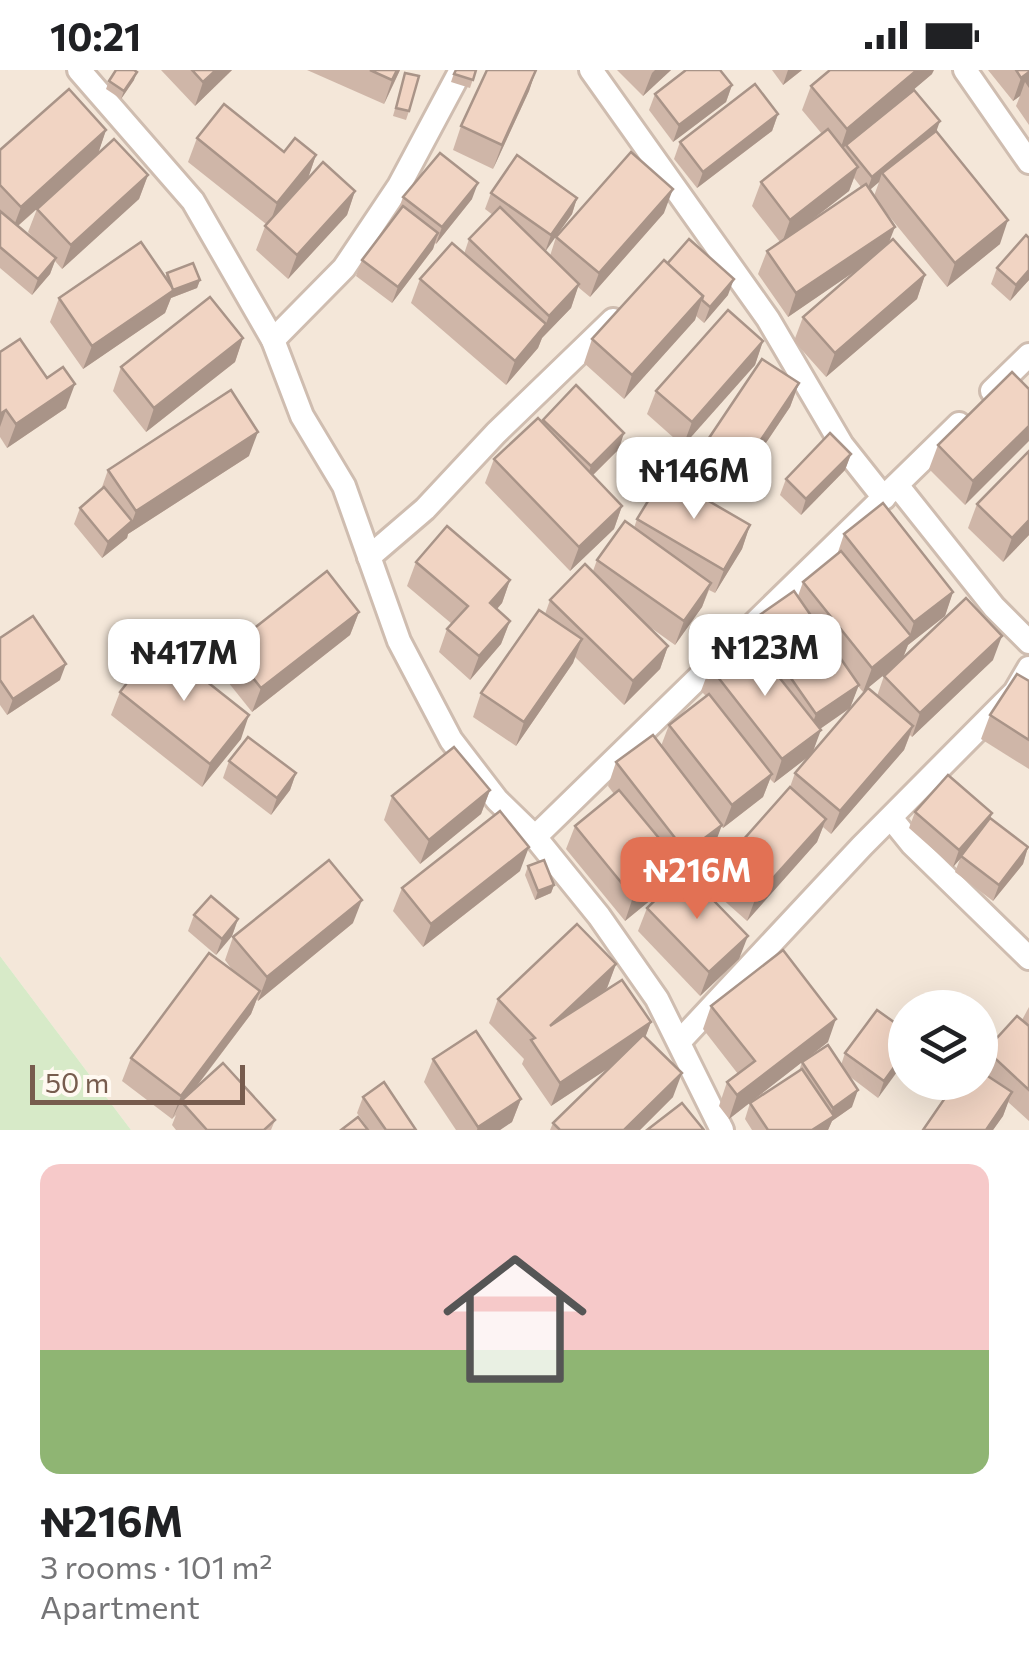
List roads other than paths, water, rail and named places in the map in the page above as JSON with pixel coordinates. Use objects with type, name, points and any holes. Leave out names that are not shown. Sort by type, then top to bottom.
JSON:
[{"type":"street","points":[[79,70],[193,201],[272,340],[302,416],[344,486],[399,641],[450,740],[599,916],[657,999],[722,1130]]},
{"type":"street","points":[[272,340],[344,268],[400,186],[461,70]]},
{"type":"street","points":[[591,70],[698,235],[768,319],[842,445],[891,492],[1029,642]]},
{"type":"street","points":[[965,70],[1029,162]]},
{"type":"street","points":[[369,557],[425,508],[496,433],[630,304]]},
{"type":"street","points":[[535,837],[1029,356]]},
{"type":"street","points":[[680,1042],[1015,692],[1029,668]]},
{"type":"street","points":[[892,818],[912,844],[1029,958]]}]
